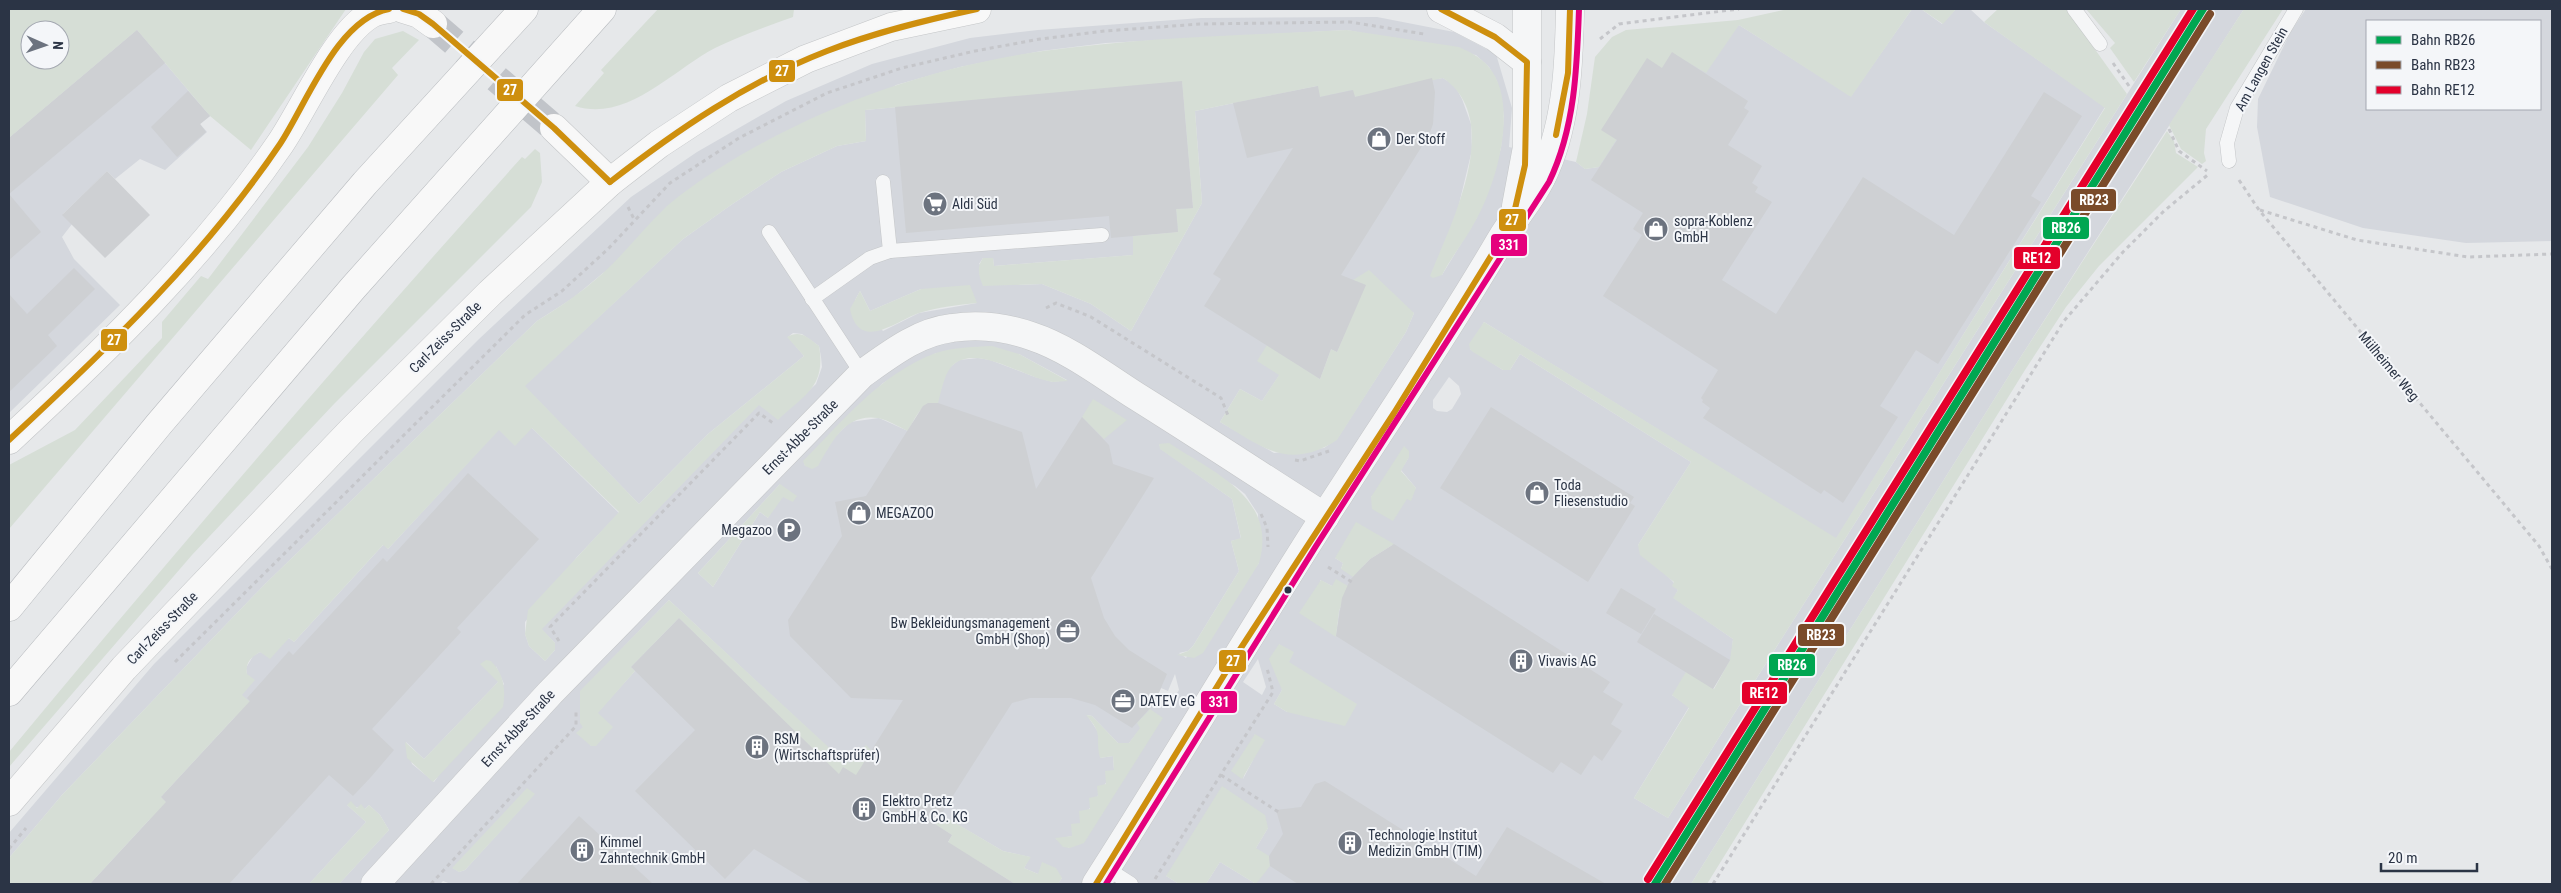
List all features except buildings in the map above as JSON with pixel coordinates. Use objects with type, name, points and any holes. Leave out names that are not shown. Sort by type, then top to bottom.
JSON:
[{"type":"main road","points":[[9,440],[67,386],[165,286],[217,227],[280,144],[334,54],[353,29],[372,14],[389,9]]},
{"type":"main road","points":[[403,9],[419,14],[433,24]]},
{"type":"main road","points":[[9,607],[159,424],[358,191],[524,9]]},
{"type":"main road","points":[[9,692],[360,280],[602,9]]},
{"type":"main road","name":"Carl-Zeiss-Straße","points":[[9,802],[124,668],[352,430],[490,293],[610,182],[659,144],[729,98],[806,59],[891,27],[977,9]]},
{"type":"main road","points":[[554,128],[610,182]]},
{"type":"street","points":[[1441,9],[1495,37],[1527,62]]},
{"type":"street","points":[[1512,222],[1521,187],[1527,147],[1527,9]]},
{"type":"street","points":[[1101,876],[1237,654],[1394,413],[1512,222],[1539,183],[1554,145],[1568,73],[1570,9]]},
{"type":"street","name":"Ernst-Abbe-Straße","points":[[374,884],[590,652],[862,374],[898,348],[932,332],[977,326],[999,327],[1032,336],[1095,370],[1325,517]]},
{"type":"lane","points":[[2074,9],[2100,44]]},
{"type":"lane","name":"Am Langen Stein","points":[[2229,161],[2226,143],[2237,108],[2296,9]]},
{"type":"lane","points":[[883,182],[890,251]]},
{"type":"lane","points":[[769,232],[862,374]]},
{"type":"lane","points":[[812,299],[870,258],[890,251],[1102,235]]},
{"type":"lane","points":[[1101,876],[1131,884]]},
{"type":"path","points":[[1598,42],[1619,24],[1739,9]]},
{"type":"path","points":[[169,668],[284,552],[525,316],[562,291],[608,249],[670,183],[739,138],[827,93],[902,68],[975,51],[1040,39],[1105,31],[1200,24],[1350,22],[1426,35]]},
{"type":"path","points":[[2100,44],[2129,86]]},
{"type":"path","points":[[2169,128],[2179,151],[2210,173]]},
{"type":"path","points":[[1713,884],[2064,321],[2123,252],[2164,211],[2210,173],[2229,161]]},
{"type":"path","name":"Mülheimer Weg","points":[[2229,161],[2259,210],[2539,546],[2552,569]]},
{"type":"path","points":[[2259,210],[2357,240],[2459,256],[2552,254]]},
{"type":"path","points":[[1043,310],[1056,303],[1099,322],[1221,398],[1230,421]]},
{"type":"path","points":[[560,644],[558,637],[550,627],[759,413],[779,427]]},
{"type":"path","points":[[1290,460],[1300,461],[1325,454],[1337,446]]},
{"type":"path","points":[[1259,508],[1267,528],[1268,551]]},
{"type":"path","points":[[1323,564],[1355,584]]},
{"type":"path","points":[[431,884],[576,726],[576,707]]},
{"type":"path","points":[[1221,774],[1280,813]]},
{"type":"path","points":[[9,849],[28,827]]},
{"type":"shaded area","points":[[9,9],[346,9],[251,150],[210,116],[137,30],[9,138]]},
{"type":"shaded area","points":[[658,9],[794,9],[793,17],[715,48],[666,81],[631,101],[612,107],[594,109],[575,106],[604,73],[601,70]]},
{"type":"shaded area","points":[[1788,9],[1912,9],[1851,97],[1739,25],[1706,73],[1672,53],[1599,167],[1585,169],[1576,162],[1587,114],[1595,57],[1612,37],[1626,30],[1738,20]]},
{"type":"shaded area","points":[[1912,9],[1921,9],[1942,24],[1956,9],[1970,9],[1984,22],[2105,107],[1836,539],[1484,322],[1470,349],[1503,370],[1510,370],[1520,354],[1691,462],[1638,545],[1674,583],[1678,590],[1674,598],[1733,639],[1731,660],[1713,689],[1672,695],[1689,707],[1634,798],[1668,818],[2181,9],[2244,9],[2020,358],[1691,884],[1256,884],[1256,848],[1268,828],[1166,876],[1179,884],[1058,884],[1062,878],[1038,874],[1024,868],[1030,857],[1003,851],[919,802],[866,746],[850,764],[836,755],[669,600],[581,691],[583,727],[591,746],[597,713],[635,671],[631,667],[679,618],[824,759],[834,782],[843,767],[952,835],[946,845],[973,858],[1015,884],[451,884],[443,881],[440,884],[339,884],[389,830],[380,815],[369,805],[365,809],[347,805],[366,822],[309,884],[90,884],[149,820],[172,807],[161,797],[235,717],[247,674],[246,668],[253,656],[260,652],[266,654],[289,638],[294,642],[384,544],[388,549],[499,429],[532,428],[619,513],[577,557],[525,622],[525,634],[529,646],[545,661],[555,650],[555,643],[541,629],[759,404],[778,419],[816,384],[822,367],[819,346],[802,334],[793,333],[788,337],[804,356],[708,434],[639,504],[524,386],[683,239],[781,172],[837,146],[866,141],[865,110],[1182,81],[1193,208],[1178,232],[1133,236],[1134,255],[994,266],[993,258],[983,258],[979,264],[1020,285],[1042,284],[1091,304],[1131,331],[1202,203],[1195,111],[1317,86],[1353,90],[1443,78],[1455,86],[1462,99],[1471,124],[1472,150],[1442,275],[1476,219],[1491,184],[1501,148],[1504,116],[1497,81],[1489,67],[1476,55],[1347,30],[1106,43],[1041,51],[960,67],[896,85],[603,273],[573,298],[537,321],[265,584],[62,795],[9,858],[9,833],[154,664],[479,339],[631,197],[697,152],[786,101],[872,64],[970,38],[1038,30],[1201,18],[1377,17],[1454,32],[1496,54],[1512,108],[1509,147],[1576,162],[1585,169],[1599,167],[1601,130],[1647,58],[1672,52],[1739,25],[1851,96]],"holes":[[[1366,285],[1414,313],[1406,332],[1337,439],[1324,448],[1274,453],[1220,422],[1240,389],[1262,401],[1280,374],[1320,379],[1331,349],[1337,352]],[[921,289],[977,303],[919,313],[883,331],[855,300],[860,291],[870,311]],[[936,353],[1019,354],[1067,380],[1053,382],[990,360],[978,358],[959,360],[949,368],[908,431],[879,418],[850,422],[805,466],[804,461],[883,383]],[[1449,377],[1459,386],[1461,394],[1452,409],[1447,412],[1437,411],[1433,408],[1433,400]],[[1159,444],[1235,486],[1245,494],[1258,514],[1259,563],[1186,658],[1179,653],[1188,651],[1193,646],[1239,571],[1231,541],[1241,539],[1232,499],[1161,449]],[[1409,457],[1401,470],[1416,488],[1407,499],[1371,497]],[[780,484],[768,518],[760,512],[713,587],[698,573]],[[1393,545],[1362,567],[1341,569],[1343,563],[1335,558]],[[1320,580],[1332,586],[1348,586],[1339,611],[1336,636]],[[1279,644],[1288,661],[1287,712],[1274,704],[1282,690]],[[1258,659],[1266,687],[1262,695],[1243,682]],[[496,666],[504,684],[434,782],[412,764],[406,742],[424,759],[498,682]],[[1175,674],[1179,690],[1169,705],[1157,697],[1161,688],[1168,691]],[[1087,715],[1092,716],[1118,743],[1129,743],[1141,728],[1069,848],[1056,839],[1072,836],[1114,770],[1113,756],[1100,758],[1100,735]],[[1255,734],[1253,760],[1243,779]],[[534,794],[465,870],[459,872],[453,868]]]},
{"type":"shaded area","points":[[1921,9],[1956,9],[1943,24]]},
{"type":"shaded area","points":[[1998,9],[2066,9],[2127,94],[1668,818],[1634,798],[1689,708],[1672,695],[1686,672],[1714,689],[1730,660],[1733,639],[1673,598],[1678,590],[1672,586],[1674,582],[1640,555],[1638,545],[1691,462],[1520,354],[1510,370],[1503,370],[1473,352],[1469,344],[1484,322],[1836,538],[2105,108],[1984,22]]},
{"type":"shaded area","points":[[2086,9],[2181,9],[2134,82],[2110,48],[2115,43]]},
{"type":"shaded area","points":[[2244,9],[2283,9],[2206,129],[2204,153],[2206,161],[2202,164],[2181,149],[2169,125]]},
{"type":"shaded area","points":[[2306,9],[2552,9],[2552,241],[2466,243],[2363,228],[2270,197],[2257,127],[2258,99],[2291,31]]},
{"type":"shaded area","points":[[137,30],[210,116],[200,124],[207,132],[165,170],[140,159],[115,179],[107,171],[63,214],[72,224],[62,237],[74,259],[120,305],[9,413],[9,138]]},
{"type":"shaded area","points":[[1347,30],[1459,47],[1475,55],[1485,63],[1498,82],[1503,100],[1504,121],[1502,143],[1491,185],[1476,220],[1442,275],[1433,278],[1430,276],[1460,201],[1468,173],[1472,145],[1470,119],[1461,96],[1443,78],[1355,97],[1352,90],[1320,97],[1317,86],[1195,111],[1202,203],[1131,331],[1091,304],[1042,284],[983,286],[979,275],[979,265],[983,258],[993,258],[994,266],[1133,255],[1133,236],[1178,232],[1176,209],[1193,208],[1182,82],[865,110],[866,141],[837,146],[781,172],[683,239],[525,386],[639,504],[708,434],[804,356],[787,337],[800,334],[819,346],[819,371],[816,381],[805,396],[778,420],[759,405],[542,629],[555,643],[555,650],[545,661],[529,646],[525,634],[528,610],[619,512],[532,428],[515,446],[499,430],[388,549],[383,545],[294,642],[289,638],[270,659],[260,652],[251,658],[247,667],[247,674],[255,680],[242,695],[256,707],[235,717],[161,797],[172,807],[149,820],[90,884],[9,884],[9,858],[62,795],[265,584],[537,321],[571,299],[594,281],[619,258],[667,206],[718,169],[755,147],[834,109],[874,93],[958,67],[1000,58],[1081,46],[1195,37]]},
{"type":"shaded area","points":[[403,31],[419,40],[392,68],[398,75],[9,529],[9,465],[75,430],[162,338],[162,322],[201,276],[208,279],[308,147],[342,93],[364,52],[375,39]]},
{"type":"shaded area","points":[[2167,131],[2174,141],[2176,153],[2198,167],[2099,266],[2066,307],[2025,370],[1707,884],[1691,884],[2020,358]]},
{"type":"shaded area","points":[[535,149],[540,153],[542,182],[531,207],[334,404],[192,555],[9,767],[9,752],[199,526],[522,157],[525,159]]},
{"type":"shaded area","points":[[1369,270],[1414,313],[1406,332],[1337,440],[1320,449],[1304,454],[1290,455],[1263,447],[1220,422],[1240,389],[1262,401],[1279,375],[1257,361],[1267,345],[1320,379],[1331,349],[1337,352],[1365,285],[1353,280]]},
{"type":"shaded area","points":[[970,285],[977,303],[948,306],[926,311],[889,327],[870,332],[861,329],[855,322],[850,309],[860,291],[870,311],[921,289]]},
{"type":"shaded area","points":[[992,346],[1019,354],[1068,381],[1053,382],[986,360],[973,358],[961,360],[949,370],[938,403],[932,403],[923,408],[908,431],[878,418],[857,420],[848,425],[834,439],[818,466],[812,469],[805,466],[803,461],[848,415],[880,385],[898,373],[936,353]]},
{"type":"shaded area","points":[[1093,399],[1127,420],[1104,439],[1082,417]]},
{"type":"shaded area","points":[[1169,443],[1205,465],[1238,490],[1251,504],[1259,521],[1262,540],[1259,563],[1203,653],[1194,658],[1177,655],[1188,651],[1193,646],[1239,571],[1231,541],[1241,538],[1232,499],[1160,449],[1159,444]]},
{"type":"shaded area","points":[[1404,446],[1409,451],[1409,457],[1401,471],[1416,488],[1411,501],[1407,499],[1393,521],[1372,509],[1371,497]]},
{"type":"shaded area","points":[[780,484],[797,496],[793,502],[783,497],[768,518],[760,512],[713,587],[698,573]]},
{"type":"shaded area","points":[[1356,522],[1394,544],[1370,559],[1353,577],[1341,569],[1343,563],[1335,558]]},
{"type":"shaded area","points":[[1336,579],[1348,586],[1339,611],[1336,637],[1299,613],[1321,580],[1332,586]]},
{"type":"shaded area","points":[[669,600],[837,755],[850,763],[866,745],[871,750],[869,772],[1003,851],[1031,857],[1024,868],[1038,874],[1042,862],[1056,868],[1062,878],[1058,884],[1015,884],[973,858],[946,846],[952,835],[843,768],[834,782],[823,759],[679,618],[631,667],[635,671],[598,713],[613,727],[596,746],[591,746],[576,733],[583,727],[580,723],[580,691]]},
{"type":"shaded area","points":[[1279,644],[1294,652],[1289,662],[1357,704],[1345,726],[1287,712],[1274,704],[1282,690],[1269,659]]},
{"type":"shaded area","points":[[486,660],[491,661],[499,671],[503,682],[503,707],[433,782],[407,758],[405,742],[424,759],[498,682],[480,664]]},
{"type":"shaded area","points":[[1150,709],[1163,718],[1084,843],[1070,848],[1063,847],[1055,838],[1072,836],[1071,824],[1080,823],[1079,811],[1090,809],[1089,798],[1098,796],[1097,786],[1106,784],[1105,771],[1114,770],[1113,756],[1100,758],[1097,732],[1086,715],[1092,716],[1118,743],[1129,743],[1140,728],[1137,723]]},
{"type":"shaded area","points":[[1255,734],[1265,740],[1242,779],[1231,771]]},
{"type":"shaded area","points":[[1222,786],[1265,815],[1268,828],[1256,848],[1269,856],[1270,866],[1256,884],[1220,862],[1206,884],[1179,884],[1166,876]]},
{"type":"shaded area","points":[[527,788],[535,794],[465,870],[459,872],[452,868]]},
{"type":"shaded area","points":[[351,801],[357,808],[361,804],[365,809],[369,805],[380,815],[389,830],[339,884],[309,884],[366,822],[347,805]]},
{"type":"shaded area","points":[[1220,862],[1256,884],[1206,884]]},
{"type":"tunnel","points":[[433,24],[554,128]]},
{"type":"rail line","name":"RE12","points":[[1648,879],[2193,9]]},
{"type":"rail line","name":"RB26","points":[[1655,884],[2203,9]]},
{"type":"rail line","name":"RB23","points":[[1665,884],[2210,14]]},
{"type":"transit line","name":"27","points":[[9,440],[118,336],[187,262],[251,185],[280,144],[325,65],[339,45],[370,16],[389,9]]},
{"type":"transit line","name":"27","points":[[403,9],[419,14],[433,24],[554,128],[610,182]]},
{"type":"transit line","name":"27","points":[[610,182],[687,126],[741,92],[797,63],[845,44],[883,32],[977,9]]},
{"type":"transit line","name":"27","points":[[1096,884],[1237,654],[1394,413],[1512,222],[1525,165],[1527,62],[1495,37],[1441,9]]},
{"type":"transit line","name":"27","points":[[1556,135],[1568,73],[1570,9]]},
{"type":"transit line","name":"331","points":[[1106,884],[1316,546],[1549,182],[1564,140],[1573,97],[1579,9]]},
{"type":"place","name":"Der Stoff","points":[[1379,139]]},
{"type":"place","name":"Aldi Süd","points":[[935,204]]},
{"type":"place","name":"sopra-Koblenz GmbH","points":[[1656,229]]},
{"type":"place","name":"Toda Fliesenstudio","points":[[1537,493]]},
{"type":"place","name":"MEGAZOO","points":[[859,513]]},
{"type":"place","name":"Megazoo","points":[[789,530]]},
{"type":"place","name":"Bw Bekleidungsmanagement GmbH (Shop)","points":[[1068,631]]},
{"type":"place","name":"Vivavis AG","points":[[1521,661]]},
{"type":"place","name":"DATEV eG","points":[[1123,701]]},
{"type":"place","name":"RSM (Wirtschaftsprüfer)","points":[[757,747]]},
{"type":"place","name":"Elektro Pretz GmbH & Co. KG","points":[[864,809]]},
{"type":"place","name":"Technologie Institut Medizin GmbH (TIM)","points":[[1350,843]]},
{"type":"place","name":"Kimmel Zahntechnik GmbH","points":[[582,850]]}]
